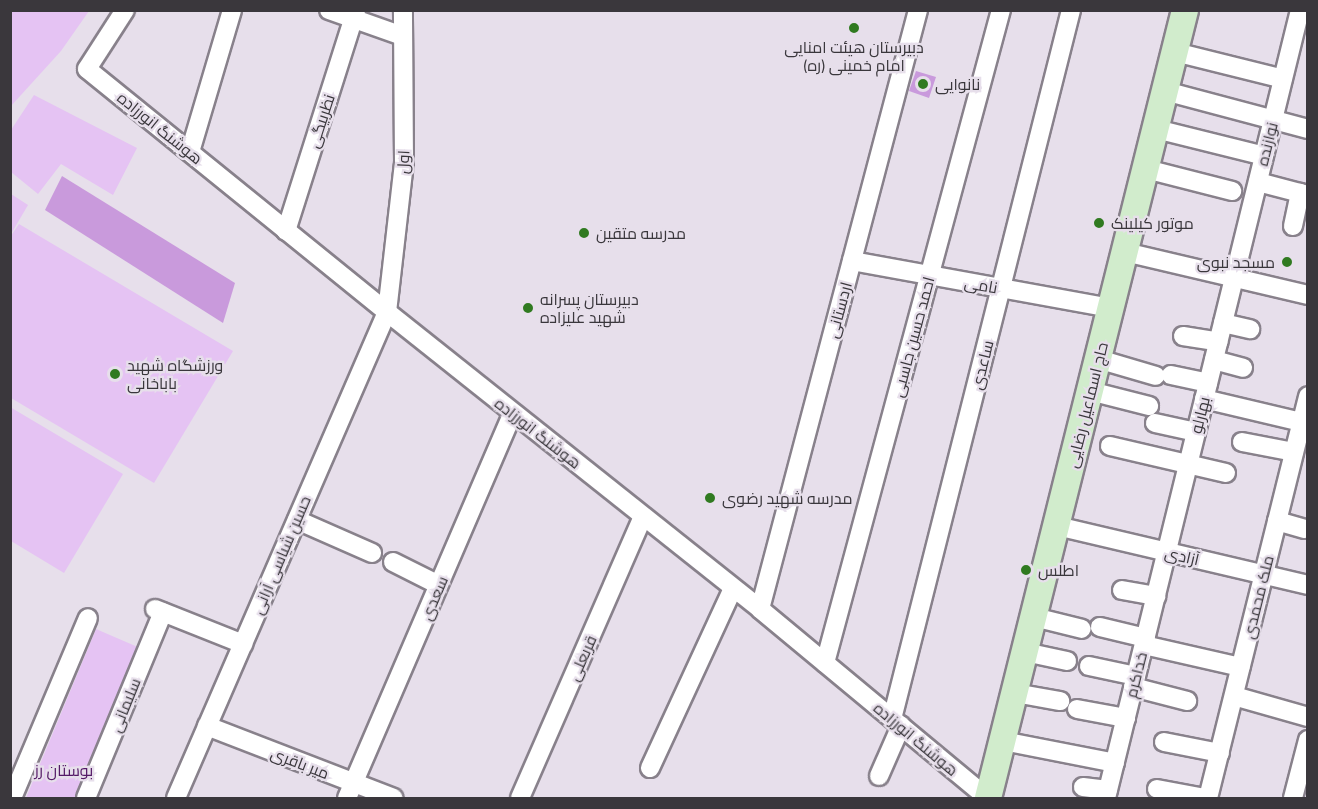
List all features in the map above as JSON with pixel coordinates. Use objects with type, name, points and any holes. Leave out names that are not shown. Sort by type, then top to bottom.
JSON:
[{"type":"main road","name":"حاج اسماعیل رضایی","points":[[988,798],[1185,10]]},
{"type":"street","name":"هوشنگ انورزاده","points":[[125,10],[87,69],[759,609],[988,798]]},
{"type":"street","points":[[190,152],[232,10]]},
{"type":"street","points":[[329,10],[355,14],[404,36]]},
{"type":"street","name":"اول","points":[[387,312],[404,162],[403,10]]},
{"type":"street","name":"اردستانی","points":[[759,609],[918,10]]},
{"type":"street","name":"احمد حسین جاسبی","points":[[825,663],[1000,10]]},
{"type":"street","name":"ساعدی","points":[[879,776],[896,722],[1071,10]]},
{"type":"street","name":"نوازنده","points":[[1234,278],[1300,10]]},
{"type":"street","name":"نظربیگی","points":[[286,231],[355,14]]},
{"type":"street","points":[[1175,52],[1283,79]]},
{"type":"street","points":[[1166,91],[1308,129]]},
{"type":"street","points":[[1156,129],[1264,156]]},
{"type":"street","points":[[1146,169],[1232,191]]},
{"type":"street","points":[[1258,182],[1304,194],[1293,226]]},
{"type":"street","points":[[1125,252],[1308,295]]},
{"type":"street","name":"نامی","points":[[852,261],[1111,309]]},
{"type":"street","name":"بهارلو","points":[[1167,552],[1234,278]]},
{"type":"street","name":"حسین شیاسی آرانی","points":[[176,798],[387,312]]},
{"type":"street","points":[[1223,323],[1250,329]]},
{"type":"street","points":[[1183,336],[1219,342]]},
{"type":"street","points":[[1098,359],[1164,375],[1301,422]]},
{"type":"street","points":[[1214,360],[1243,368]]},
{"type":"street","points":[[1090,391],[1196,432]]},
{"type":"street","name":"ملک محمدی","points":[[1207,798],[1308,396]]},
{"type":"street","name":"سعدی","points":[[351,791],[513,413]]},
{"type":"street","points":[[1242,442],[1294,452]]},
{"type":"street","points":[[1110,446],[1226,473]]},
{"type":"street","name":"قربعلی","points":[[520,798],[643,517]]},
{"type":"street","points":[[297,520],[372,553]]},
{"type":"street","points":[[1277,521],[1305,529]]},
{"type":"street","name":"آزادی","points":[[1057,526],[1308,585]]},
{"type":"street","name":"خداکرم","points":[[1107,794],[1167,552]]},
{"type":"street","points":[[393,562],[439,585]]},
{"type":"street","points":[[650,768],[733,588]]},
{"type":"street","points":[[1122,590],[1156,596]]},
{"type":"street","name":"سلیمانی","points":[[86,798],[159,610],[243,644]]},
{"type":"street","points":[[1034,617],[1145,641],[1241,667]]},
{"type":"street","points":[[12,798],[88,618]]},
{"type":"street","points":[[1025,652],[1067,661]]},
{"type":"street","points":[[1089,666],[1187,701]]},
{"type":"street","points":[[1015,693],[1060,701]]},
{"type":"street","points":[[1234,696],[1308,717]]},
{"type":"street","points":[[1077,709],[1126,718]]},
{"type":"street","name":"میر باقری","points":[[207,726],[351,791],[394,798]]},
{"type":"street","points":[[1293,798],[1308,740]]},
{"type":"street","points":[[1003,741],[1115,763]]},
{"type":"street","points":[[1164,742],[1220,753]]},
{"type":"street","points":[[1083,786],[1107,794]]},
{"type":"street","points":[[1157,789],[1207,798]]},
{"type":"green space","points":[[11,10],[89,11],[61,51],[11,106]]},
{"type":"green space","points":[[34,95],[137,148],[113,195],[61,164],[38,194],[11,172],[11,130]]},
{"type":"green space","points":[[11,194],[28,205],[11,234]]},
{"type":"green space","name":"ورزشگاه شهید باباخانی","points":[[19,224],[233,351],[154,483],[11,398],[10,237]]},
{"type":"green space","points":[[10,407],[123,474],[64,573],[11,541]]},
{"type":"green space","name":"بوستان رز","points":[[96,629],[140,648],[79,798],[26,798]]},
{"type":"building","name":"نانوایی","points":[[916,71],[936,77],[929,98],[909,91]]},
{"type":"building","points":[[62,176],[235,283],[223,323],[45,210]]},
{"type":"place","name":"دبیرستان هیئت امنایی امام خمینی (ره)","points":[[854,28]]},
{"type":"place","name":"نانوایی","points":[[923,84]]},
{"type":"place","name":"موتور کیلینک","points":[[1099,223]]},
{"type":"place","name":"مدرسه متقین","points":[[584,233]]},
{"type":"place","name":"مسجد نبوی","points":[[1287,262]]},
{"type":"place","name":"دبیرستان پسرانه شهید علیزاده","points":[[528,308]]},
{"type":"place","name":"ورزشگاه شهید باباخانی","points":[[115,374]]},
{"type":"place","name":"مدرسه شهید رضوی","points":[[710,498]]},
{"type":"place","name":"اطلس","points":[[1026,570]]}]
